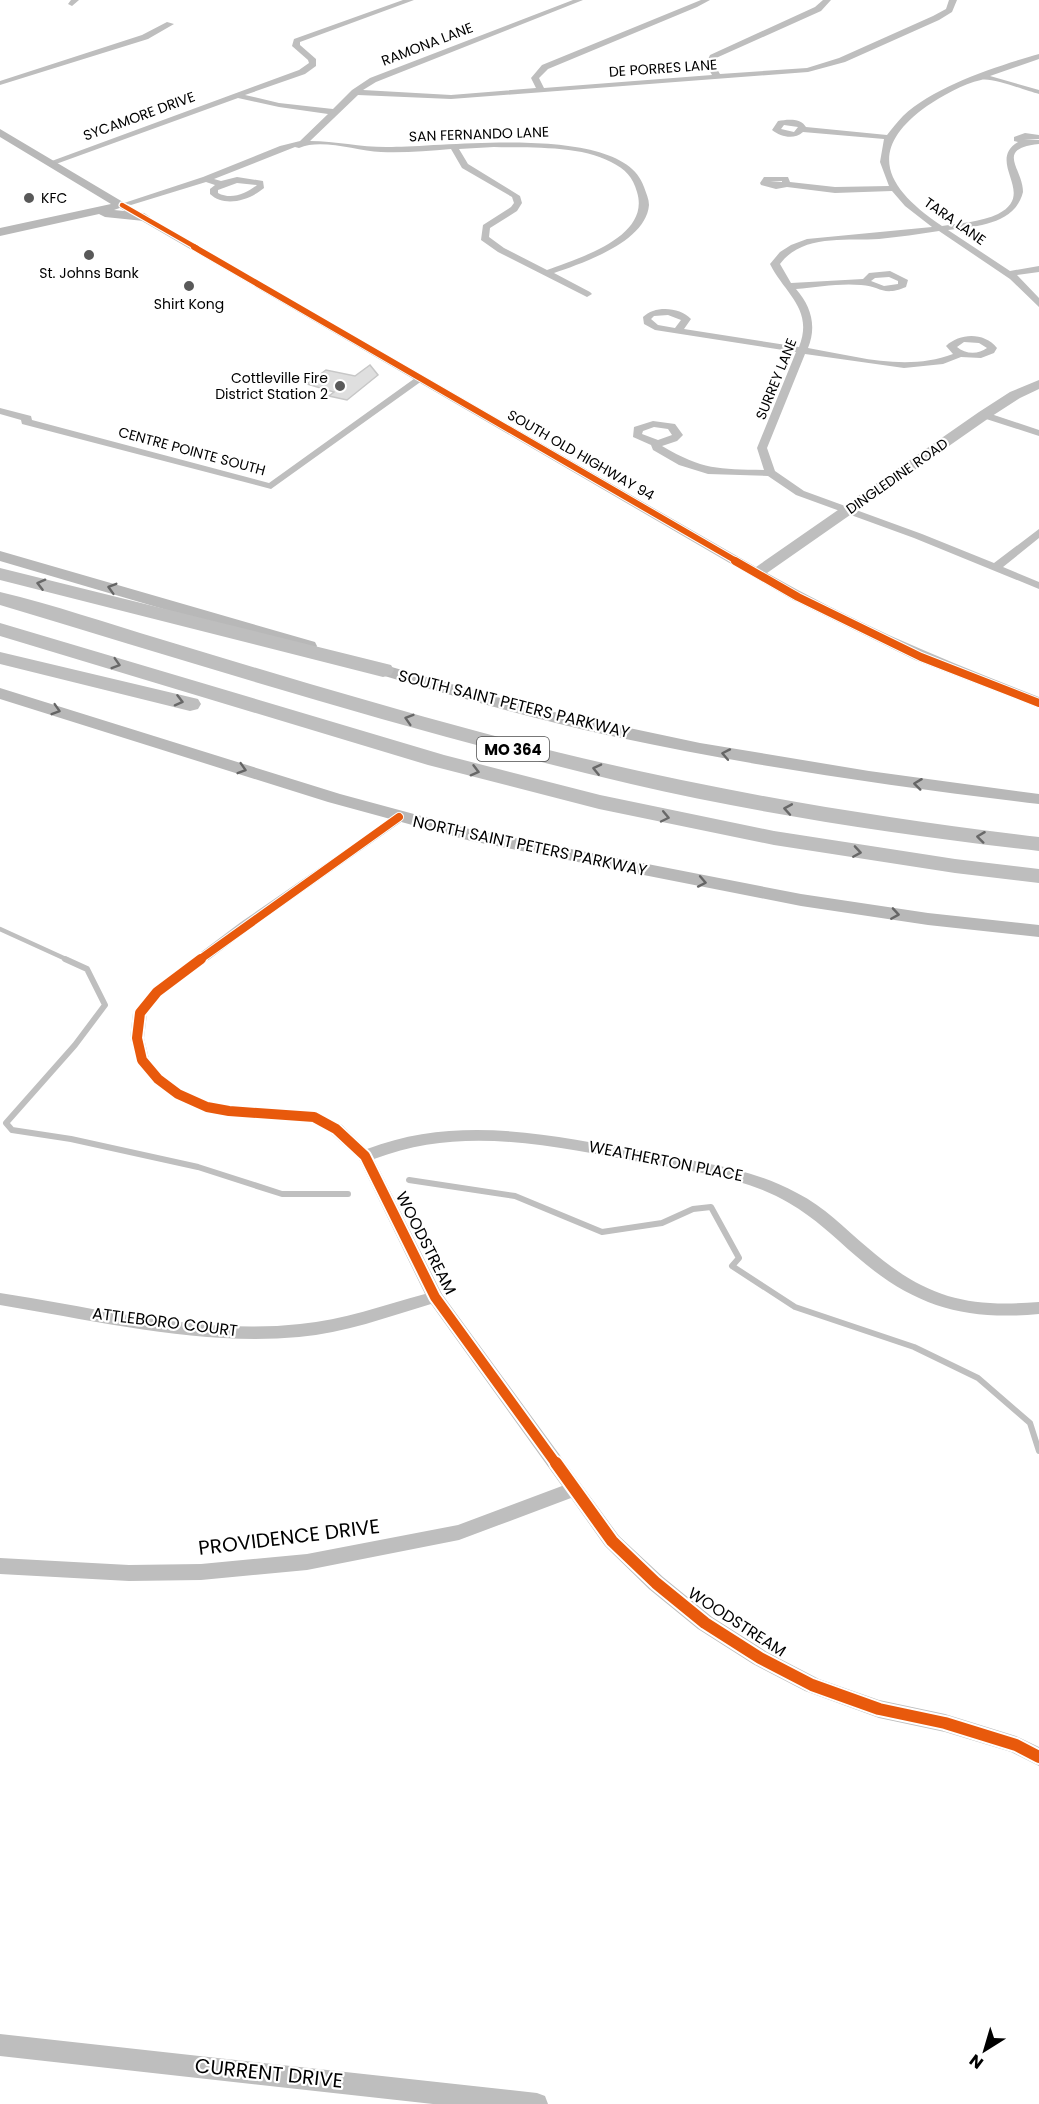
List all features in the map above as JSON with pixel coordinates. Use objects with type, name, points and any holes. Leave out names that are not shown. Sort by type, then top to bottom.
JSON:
[{"type":"highway","points":[[0,574],[383,670]]},
{"type":"highway","name":"MO 364","points":[[0,598],[432,726],[621,775],[830,816],[1039,844]]},
{"type":"highway","name":"MO 364","points":[[0,629],[516,782],[686,822],[865,853],[1039,876]]},
{"type":"highway","points":[[0,658],[206,708],[359,737]]},
{"type":"main road","name":"SOUTH OLD HIGHWAY 94","points":[[0,132],[125,204]]},
{"type":"main road","points":[[84,214],[98,201],[100,191]]},
{"type":"main road","points":[[0,232],[125,204]]},
{"type":"main road","points":[[84,214],[121,214],[144,217]]},
{"type":"main road","name":"SOUTH SAINT PETERS PARKWAY","points":[[0,556],[383,670],[545,715],[699,748],[891,781],[1039,799]]},
{"type":"main road","name":"NORTH SAINT PETERS PARKWAY","points":[[0,693],[399,817],[471,836],[724,886],[928,919],[1039,931]]},
{"type":"street","name":"SYCAMORE DRIVE","points":[[53,162],[294,75],[313,63],[312,59],[296,46],[297,40],[410,0]]},
{"type":"street","name":"RAMONA LANE","points":[[125,204],[154,201],[214,182],[292,152],[355,92],[381,76],[579,0]]},
{"type":"street","points":[[541,90],[535,78],[545,67],[706,0]]},
{"type":"street","points":[[718,78],[710,64],[713,57],[818,9],[827,0]]},
{"type":"street","name":"DE PORRES LANE","points":[[355,92],[427,98],[786,73],[825,66],[936,18],[949,9],[953,0]]},
{"type":"street","points":[[0,83],[145,37],[170,24]]},
{"type":"street","points":[[801,129],[888,137],[915,109],[984,77],[1039,56]]},
{"type":"street","points":[[984,77],[1039,92]]},
{"type":"street","points":[[235,95],[279,105],[334,112]]},
{"type":"street","points":[[941,228],[983,221],[1008,211],[1015,203],[1018,186],[1010,166],[1011,156],[1014,148],[1024,142],[1018,137],[1029,135],[1039,140]]},
{"type":"street","name":"TARA LANE","points":[[888,137],[884,161],[886,172],[894,188],[918,213],[1008,274],[1039,304]]},
{"type":"street","name":"RAMONA LANE","points":[[214,182],[260,158],[303,143]]},
{"type":"street","name":"SAN FERNANDO LANE","points":[[303,143],[391,150],[509,144],[575,148],[614,160],[634,174],[642,185],[645,208],[633,228],[601,251],[546,273]]},
{"type":"street","points":[[454,148],[465,166],[516,196],[518,203],[514,209],[486,227],[484,238],[490,244],[587,294]]},
{"type":"street","points":[[260,158],[270,161]]},
{"type":"street","points":[[246,180],[255,181],[261,186],[240,197],[226,199],[214,194],[214,182],[246,180]]},
{"type":"street","points":[[786,184],[835,190],[894,188]]},
{"type":"street","name":"SOUTH OLD HIGHWAY 94","points":[[125,204],[798,597],[877,637],[968,677],[1039,703]]},
{"type":"street","name":"SURREY LANE","points":[[770,473],[762,448],[803,350],[809,324],[805,305],[791,286],[779,275],[775,264],[779,256],[788,249],[824,239],[881,236],[941,228]]},
{"type":"street","points":[[1008,274],[1039,269]]},
{"type":"street","points":[[791,286],[866,282]]},
{"type":"street","points":[[678,331],[715,339],[881,363],[908,365],[932,363],[961,354]]},
{"type":"street","name":"CENTRE POINTE SOUTH","points":[[0,411],[27,418],[26,422],[272,486],[421,378]]},
{"type":"street","name":"DINGLEDINE ROAD","points":[[758,572],[984,415],[1015,395],[1039,384]]},
{"type":"street","points":[[984,415],[1039,433]]},
{"type":"street","points":[[656,442],[657,448],[683,464],[712,472],[770,473],[800,493],[996,567],[1039,586]]},
{"type":"street","points":[[996,567],[1039,532]]},
{"type":"street","name":"WOODSTREAM","points":[[399,817],[246,924],[158,992],[140,1013],[137,1038],[142,1060],[158,1079],[178,1094],[207,1107],[314,1118],[336,1129],[365,1156],[435,1297],[612,1541],[656,1583],[705,1623],[760,1658],[812,1684],[879,1709],[945,1723],[1016,1745],[1039,1757]]},
{"type":"street","name":"WEATHERTON PLACE","points":[[365,1156],[406,1141],[442,1135],[529,1137],[564,1141],[705,1167],[751,1178],[794,1198],[834,1225],[863,1253],[901,1283],[944,1304],[989,1312],[1039,1308]]},
{"type":"street","name":"ATTLEBORO COURT","points":[[0,1299],[188,1328],[241,1333],[300,1331],[357,1319],[435,1297]]},
{"type":"street","name":"PROVIDENCE DRIVE","points":[[0,1566],[129,1573],[201,1572],[307,1562],[459,1532],[575,1489]]},
{"type":"street","name":"CURRENT DRIVE","points":[[0,2045],[537,2104]]},
{"type":"building","name":"Cottleville Fire District Station 2","points":[[370,365],[378,375],[347,400],[329,396],[334,392],[307,384],[326,370],[355,376]]},
{"type":"waterway","points":[[0,929],[68,960]]},
{"type":"waterway","points":[[65,959],[87,969],[105,1005],[75,1045],[6,1123],[12,1130],[71,1139],[198,1167],[282,1194],[348,1194]]},
{"type":"waterway","points":[[409,1180],[515,1196],[602,1232],[662,1223],[693,1209],[711,1207],[739,1258],[732,1266],[795,1307],[914,1347],[978,1378],[1030,1423],[1039,1451]]},
{"type":"cycle path","points":[[122,205],[798,597],[921,657],[1039,703]]},
{"type":"cycle path","points":[[399,817],[246,925],[157,992],[140,1013],[137,1038],[142,1060],[158,1079],[178,1094],[207,1107],[229,1111],[314,1117],[336,1129],[365,1156],[435,1297],[612,1541],[656,1583],[705,1623],[760,1658],[812,1685],[879,1709],[945,1723],[1016,1745],[1039,1757]]},
{"type":"place","name":"KFC","points":[[29,198]]},
{"type":"place","name":"St. Johns Bank","points":[[89,255]]},
{"type":"place","name":"Shirt Kong","points":[[189,286]]},
{"type":"place","name":"Cottleville Fire District Station 2","points":[[340,386]]}]
